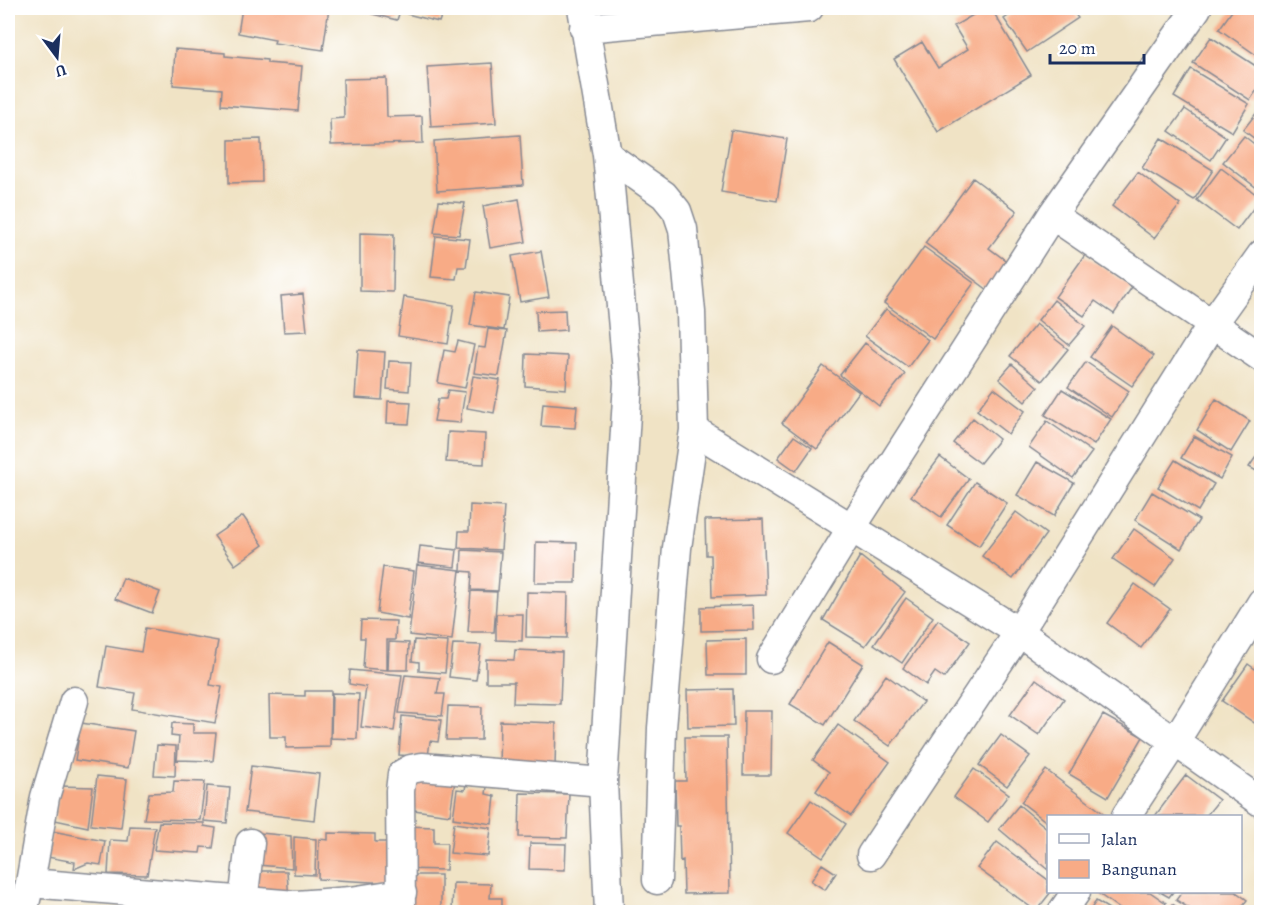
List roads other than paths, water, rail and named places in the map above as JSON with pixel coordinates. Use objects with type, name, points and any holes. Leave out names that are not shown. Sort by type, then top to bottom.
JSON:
[{"type":"street","points":[[609,912],[603,782],[628,382],[607,155],[583,18],[809,8]]},
{"type":"street","points":[[771,658],[852,527],[1052,216],[1197,8]]},
{"type":"street","points":[[607,155],[664,195],[677,211],[683,229],[691,312],[694,430],[677,548],[662,728],[657,880]]},
{"type":"street","points":[[1052,216],[1262,358]]},
{"type":"street","points":[[871,855],[1019,632],[1212,324],[1262,254]]},
{"type":"street","points":[[694,430],[1019,632],[1262,804]]},
{"type":"street","points":[[1127,815],[1262,602]]},
{"type":"street","points":[[23,912],[45,797],[74,701]]},
{"type":"street","points":[[30,884],[296,905],[351,901],[402,903],[400,791],[402,774],[422,767],[603,782]]},
{"type":"street","points":[[243,902],[250,843]]},
{"type":"street","points":[[1062,912],[1075,893]]}]
